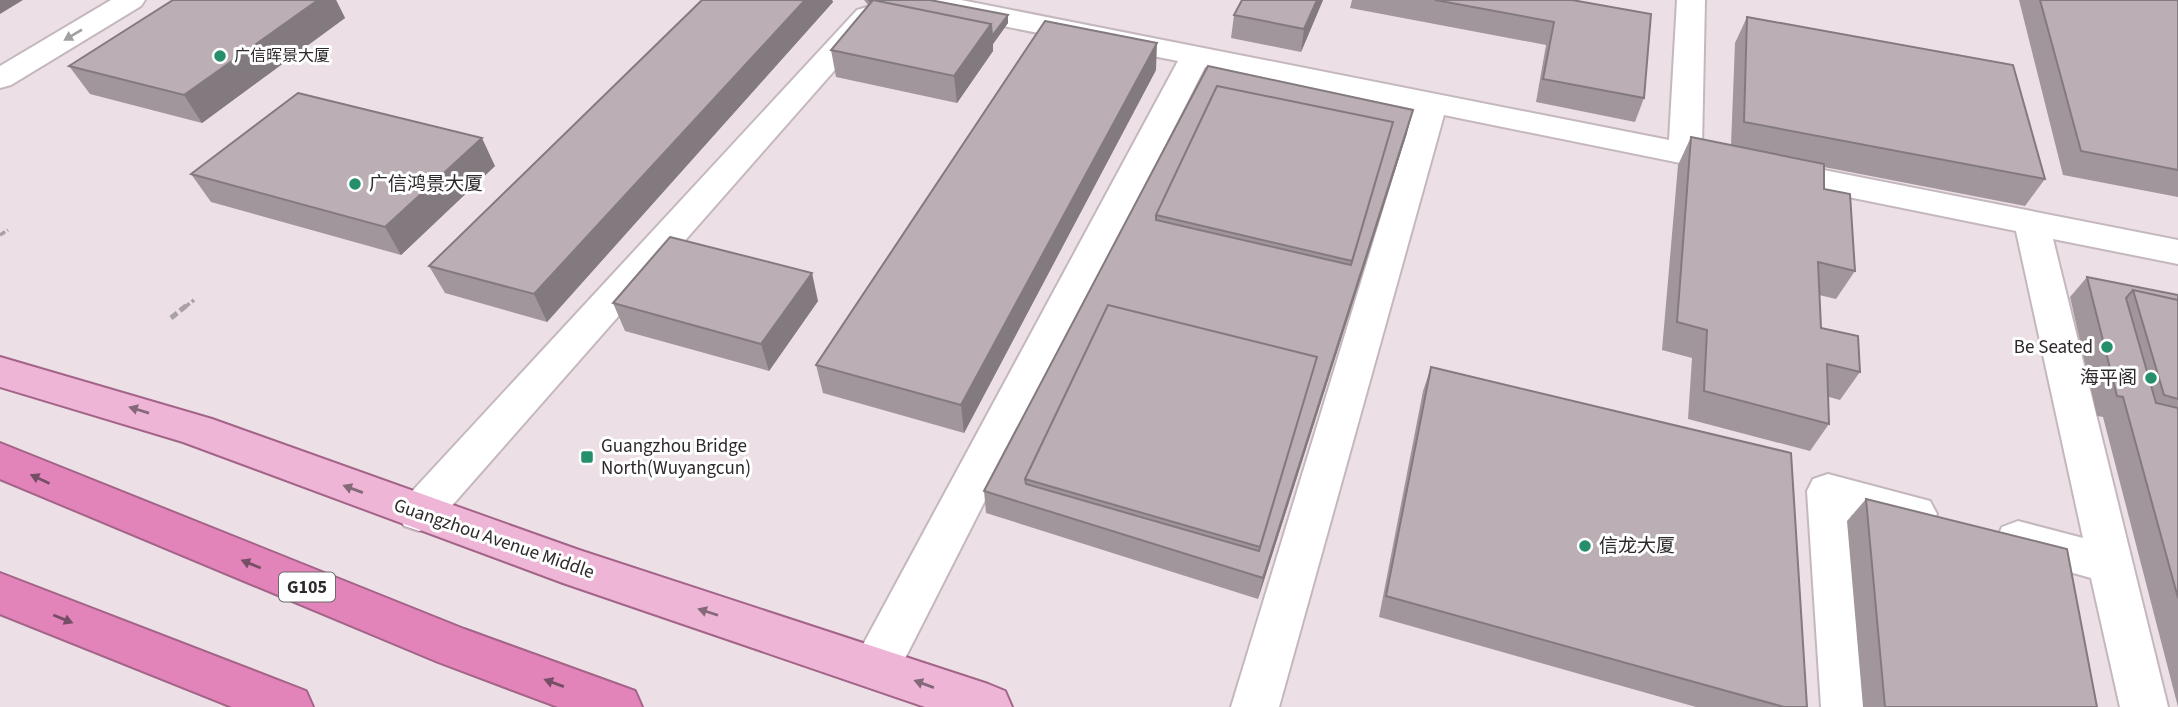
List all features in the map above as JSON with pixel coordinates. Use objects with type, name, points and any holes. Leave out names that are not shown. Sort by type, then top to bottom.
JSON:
[{"type":"highway","name":"G105","points":[[0,460],[45,481],[455,647],[618,707]]},
{"type":"highway","points":[[0,593],[289,707]]},
{"type":"main road","name":"Guangzhou Avenue Middle","points":[[0,373],[145,412],[568,566],[876,667],[988,707]]},
{"type":"street","points":[[0,79],[131,0]]},
{"type":"street","points":[[419,513],[876,5],[906,0]]},
{"type":"street","points":[[918,0],[2178,251]]},
{"type":"street","points":[[1685,153],[1691,0]]},
{"type":"street","points":[[876,667],[1196,55]]},
{"type":"street","points":[[1255,707],[1432,102]]},
{"type":"street","points":[[2031,222],[2144,707]]},
{"type":"street","points":[[1845,707],[1828,491],[2110,564]]},
{"type":"path","points":[[0,235],[8,230]]},
{"type":"path","points":[[171,318],[194,300]]},
{"type":"building","points":[[173,0],[318,0],[184,95],[69,66]]},
{"type":"building","points":[[702,0],[805,0],[534,294],[429,266]]},
{"type":"building","points":[[873,0],[930,0],[1008,15],[992,36],[991,24]]},
{"type":"building","points":[[873,0],[991,24],[954,76],[831,50]]},
{"type":"building","points":[[1242,0],[1317,0],[1304,29],[1234,15]]},
{"type":"building","points":[[1435,0],[1572,0],[1651,14],[1644,98],[1543,79],[1554,22]]},
{"type":"building","points":[[2040,0],[2178,0],[2178,170],[2081,151]]},
{"type":"building","points":[[1747,17],[2013,65],[2045,179],[1744,122]]},
{"type":"building","points":[[1045,21],[1157,43],[961,405],[816,365]]},
{"type":"building","points":[[1208,66],[1413,110],[1263,578],[984,491]],"holes":[[[1217,86],[1393,122],[1351,265],[1156,220]],[[1108,305],[1317,357],[1259,551],[1026,484],[1025,479]]]},
{"type":"building","points":[[1217,86],[1393,122],[1352,261],[1156,215]]},
{"type":"building","name":"广信鸿景大厦","points":[[298,93],[482,138],[385,227],[191,174]]},
{"type":"building","points":[[1691,137],[1824,164],[1824,189],[1850,194],[1855,271],[1818,262],[1821,328],[1858,336],[1860,372],[1827,364],[1829,424],[1704,391],[1707,330],[1677,322]]},
{"type":"building","points":[[670,237],[812,273],[761,344],[613,303]]},
{"type":"building","points":[[2087,277],[2178,295],[2178,300],[2133,290],[2126,298],[2156,403],[2178,408],[2178,598],[2123,397],[2117,396]]},
{"type":"building","points":[[2133,290],[2178,300],[2178,399],[2164,395]]},
{"type":"building","points":[[1108,305],[1317,357],[1260,547],[1025,479]]},
{"type":"building","name":"信龙大厦","points":[[1431,367],[1791,453],[1807,707],[1784,707],[1386,596]]},
{"type":"building","points":[[1866,499],[2067,549],[2097,707],[1885,707]]},
{"type":"place","name":"广信晖景大厦","points":[[220,56]]},
{"type":"place","name":"广信鸿景大厦","points":[[355,184]]},
{"type":"place","name":"Be Seated","points":[[2107,347]]},
{"type":"place","name":"海平阁","points":[[2151,378]]},
{"type":"place","name":"Guangzhou Bridge North(Wuyangcun)","points":[[587,457]]},
{"type":"place","name":"信龙大厦","points":[[1585,546]]}]
